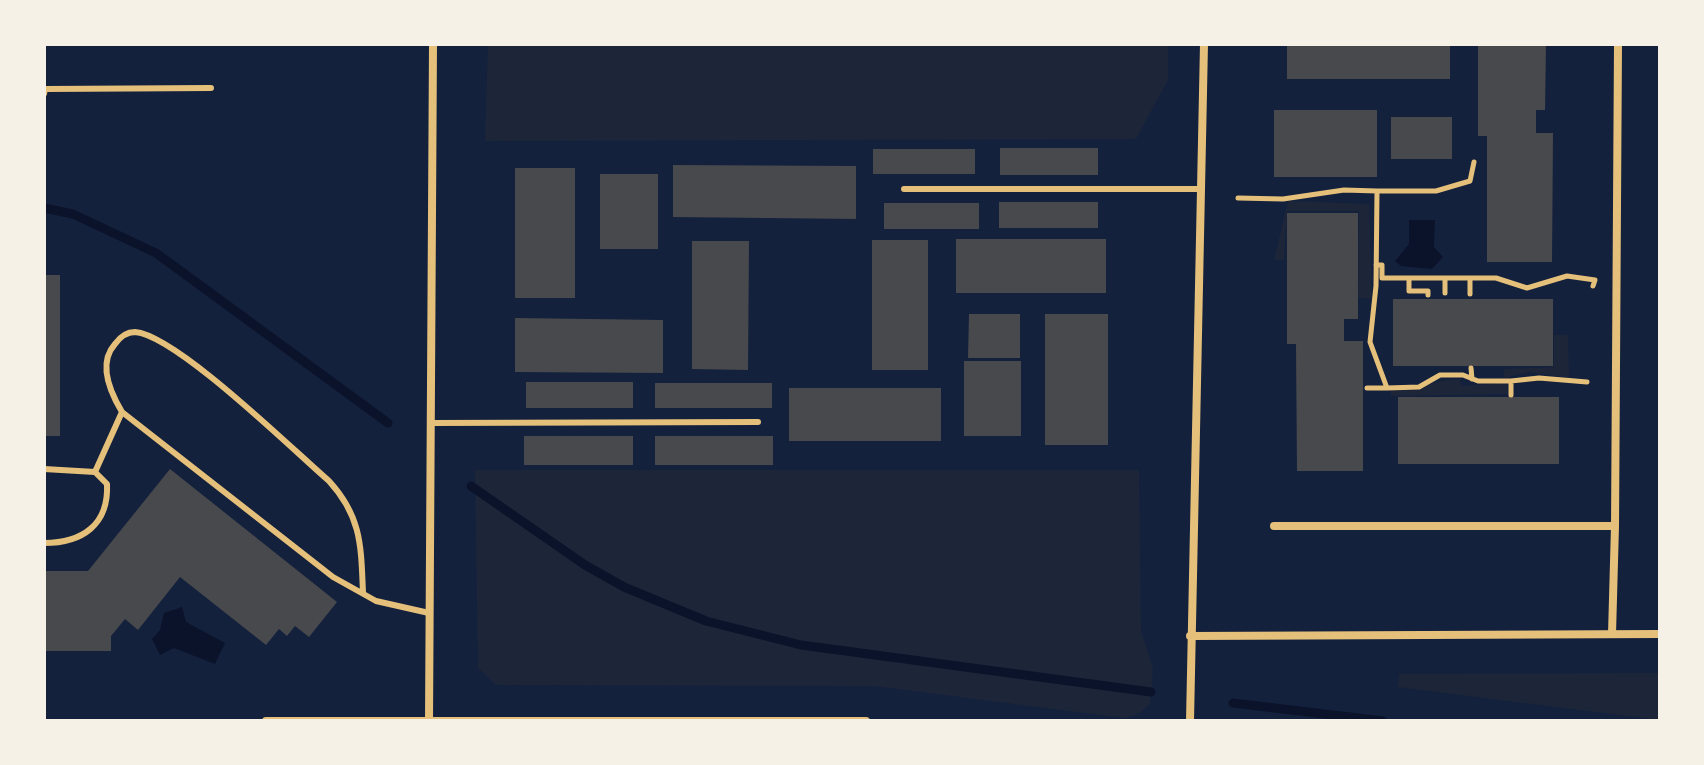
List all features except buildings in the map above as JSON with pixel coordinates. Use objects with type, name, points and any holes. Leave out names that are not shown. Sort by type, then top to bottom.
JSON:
[{"type":"street","points":[[429,721],[433,44]]},
{"type":"street","points":[[1190,721],[1204,44]]},
{"type":"street","points":[[1612,634],[1618,44]]},
{"type":"street","points":[[1274,526],[1615,526]]},
{"type":"street","points":[[1190,636],[1660,634]]},
{"type":"street","points":[[266,721],[866,721]]},
{"type":"lane","points":[[44,94],[45,89],[211,88]]},
{"type":"lane","points":[[904,189],[1201,189]]},
{"type":"lane","points":[[363,593],[358,529],[349,503],[329,481],[185,357],[144,333],[130,332],[108,351],[106,369],[112,396],[122,412],[333,577],[376,601],[429,613]]},
{"type":"lane","points":[[95,472],[122,412]]},
{"type":"lane","points":[[430,423],[758,422]]},
{"type":"lane","points":[[44,469],[95,472],[107,484],[108,501],[97,526],[81,538],[44,543]]},
{"type":"path","points":[[1238,198],[1283,199],[1344,190],[1436,191],[1470,181],[1474,162]]},
{"type":"path","points":[[1377,191],[1376,265],[1370,342],[1387,388]]},
{"type":"path","points":[[1376,265],[1382,265],[1382,278],[1496,278],[1527,288],[1567,276],[1591,277],[1595,280],[1593,286]]},
{"type":"path","points":[[1409,278],[1409,291],[1428,291],[1428,295]]},
{"type":"path","points":[[1445,278],[1445,293]]},
{"type":"path","points":[[1470,278],[1470,294]]},
{"type":"path","points":[[1471,368],[1472,379]]},
{"type":"path","points":[[1367,388],[1419,387],[1440,375],[1511,381],[1539,378],[1587,382]]},
{"type":"path","points":[[1511,381],[1511,395]]},
{"type":"shaded area","points":[[488,44],[1168,44],[1168,80],[1136,139],[485,141]]},
{"type":"shaded area","points":[[1288,201],[1369,204],[1372,299],[1358,298],[1359,211],[1287,211],[1284,260],[1274,260]]},
{"type":"shaded area","points":[[1409,220],[1435,220],[1434,247],[1443,257],[1432,269],[1401,266],[1395,261],[1409,244]]},
{"type":"shaded area","points":[[1554,335],[1568,335],[1569,378],[1529,372],[1504,378],[1504,369],[1554,367]]},
{"type":"shaded area","points":[[1459,379],[1462,386],[1507,383],[1507,394],[1391,396],[1391,390]]},
{"type":"shaded area","points":[[475,470],[1139,470],[1141,631],[1153,668],[1150,704],[1140,713],[1124,718],[874,686],[496,685],[478,668]]},
{"type":"shaded area","points":[[182,607],[186,622],[225,643],[215,664],[174,648],[160,655],[152,639],[160,630],[164,613]]},
{"type":"shaded area","points":[[1660,673],[1660,720],[1398,687],[1399,674]]},
{"type":"waterway","points":[[44,208],[73,214],[156,253],[388,423]]},
{"type":"waterway","points":[[471,486],[585,565],[624,587],[706,621],[801,645],[1151,692]]},
{"type":"waterway","points":[[1233,703],[1383,721]]}]
